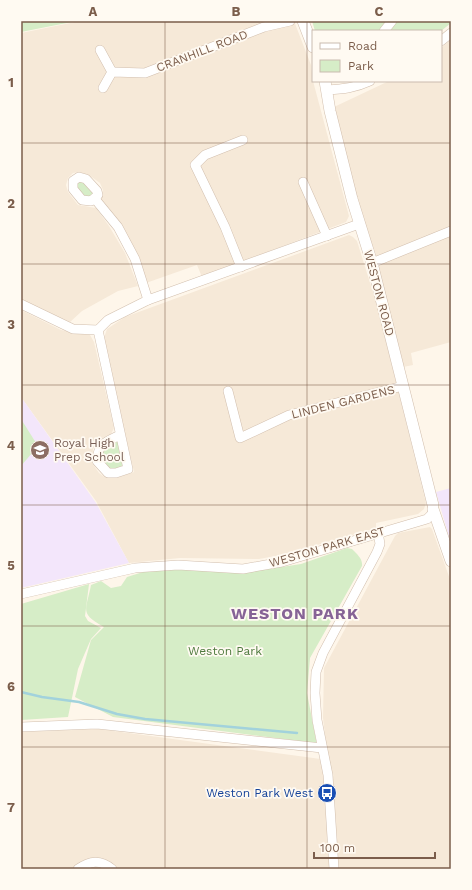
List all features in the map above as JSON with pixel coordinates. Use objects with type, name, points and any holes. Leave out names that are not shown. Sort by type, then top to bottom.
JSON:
[{"type":"street","name":"CRANHILL ROAD","points":[[112,72],[145,73],[264,27],[290,21]]},
{"type":"street","points":[[303,21],[312,44]]},
{"type":"street","points":[[385,30],[392,21]]},
{"type":"street","points":[[442,40],[451,33]]},
{"type":"street","points":[[100,50],[112,72],[103,88]]},
{"type":"street","points":[[326,86],[342,85],[358,87],[368,82]]},
{"type":"street","name":"WESTON ROAD","points":[[326,86],[330,112],[359,224],[372,263],[433,507],[451,561]]},
{"type":"street","points":[[242,267],[225,227],[191,166],[205,155],[243,140]]},
{"type":"street","points":[[303,182],[327,236]]},
{"type":"street","points":[[95,199],[118,227],[135,259],[148,300]]},
{"type":"street","points":[[21,304],[72,329],[98,330],[108,320],[148,300],[359,224]]},
{"type":"street","points":[[372,263],[451,231]]},
{"type":"street","points":[[98,330],[120,435]]},
{"type":"street","name":"LINDEN GARDENS","points":[[228,391],[240,438],[289,415],[403,386]]},
{"type":"street","name":"WESTON PARK EAST","points":[[21,594],[135,568],[178,565],[243,569],[282,562],[378,532],[427,519],[432,514],[433,507]]},
{"type":"street","points":[[334,869],[328,776],[322,748],[315,693],[316,672],[322,653],[378,552],[380,544],[378,532]]},
{"type":"street","points":[[21,727],[97,724],[322,748]]},
{"type":"street","points":[[78,869],[85,864],[96,861],[106,864],[112,869]]},
{"type":"shaded area","points":[[80,21],[294,21],[311,65],[312,82],[313,82],[349,216],[346,222],[202,277],[197,265],[146,283],[101,200],[103,190],[100,183],[89,175],[79,172],[73,173],[68,178],[66,185],[68,192],[78,205],[96,208],[125,253],[138,286],[118,291],[82,311],[69,323],[21,300],[21,33]]},
{"type":"shaded area","points":[[451,40],[451,342],[411,353],[413,365],[403,367],[375,252],[358,207],[334,107],[387,82],[442,82],[442,47]]},
{"type":"shaded area","points":[[349,235],[357,241],[376,302],[426,503],[424,509],[418,514],[376,523],[376,528],[286,554],[259,559],[180,558],[129,563],[96,501],[21,397],[21,310],[61,330],[90,335],[94,342],[114,428],[111,434],[100,439],[93,449],[92,463],[99,473],[106,478],[117,478],[134,472],[104,343],[107,329],[125,317]]},
{"type":"shaded area","name":"Royal High Prep School","points":[[21,397],[96,503],[129,563],[21,588]]},
{"type":"shaded area","points":[[451,488],[451,544],[436,492]]},
{"type":"shaded area","points":[[430,527],[451,582],[451,869],[21,869],[21,732],[99,729],[328,760],[323,718],[324,668],[395,536],[398,533]]},
{"type":"green space","points":[[21,21],[77,21],[21,32]]},
{"type":"green space","points":[[312,21],[451,21],[451,23],[442,30],[315,30]]},
{"type":"green space","points":[[80,179],[94,188],[93,198],[80,195],[75,182]]},
{"type":"green space","points":[[21,419],[38,446],[21,466]]},
{"type":"green space","points":[[118,440],[124,467],[109,470],[101,460],[101,456],[103,450],[108,445]]},
{"type":"green space","name":"Weston Park","points":[[347,548],[352,549],[358,555],[362,561],[362,566],[310,658],[307,693],[317,745],[307,742],[113,717],[75,697],[91,640],[104,627],[91,618],[86,610],[91,585],[101,581],[111,588],[121,586],[127,577],[143,572],[176,569],[262,570],[301,564]]},
{"type":"green space","points":[[89,584],[85,616],[88,621],[101,628],[91,639],[78,669],[68,717],[21,720],[21,604]]},
{"type":"waterway","points":[[21,692],[42,697],[79,702],[117,714],[145,719],[297,733]]},
{"type":"place","name":"Royal High Prep School","points":[[40,450]]},
{"type":"place","name":"Weston Park West","points":[[327,793]]},
{"type":"district","name":"WESTON PARK","points":[[295,613]]}]
